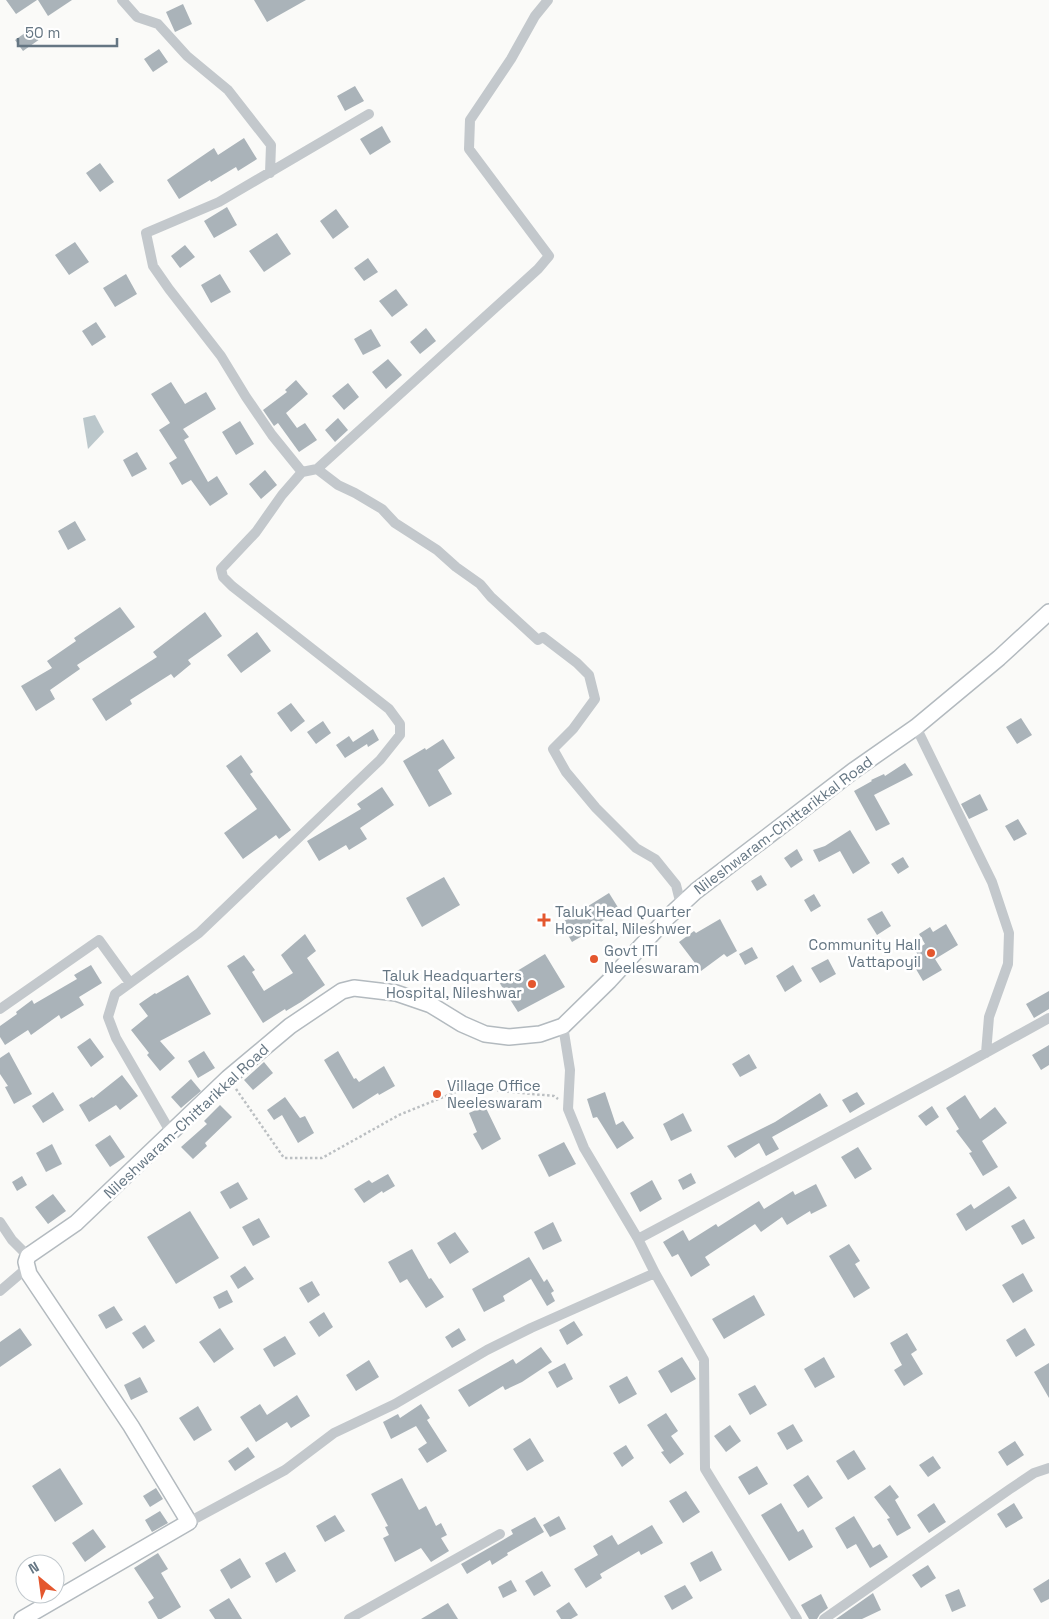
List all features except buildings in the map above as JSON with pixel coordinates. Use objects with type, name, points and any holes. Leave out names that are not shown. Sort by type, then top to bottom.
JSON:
[{"type":"main road","name":"Nileshwaram-Chittarikkal Road","points":[[28,1262],[76,1223],[228,1078],[290,1026],[342,991],[354,988],[396,993],[431,1005],[462,1024],[485,1034],[509,1037],[540,1034],[563,1026],[610,981],[667,918],[696,891],[853,771],[916,727],[999,658],[1049,612]]},
{"type":"main road","points":[[22,1619],[190,1522],[130,1426],[29,1274],[28,1262]]},
{"type":"street","points":[[122,0],[137,17],[158,24],[187,56],[228,90],[271,145],[270,173]]},
{"type":"street","points":[[171,1133],[116,1038],[108,1018],[115,994],[199,933],[380,760],[400,735],[400,724],[389,709],[223,577],[221,569],[256,532],[282,494],[302,472],[317,469],[538,269],[549,256],[469,149],[470,120],[511,59],[535,16],[548,0]]},
{"type":"street","points":[[302,472],[272,435],[221,356],[169,289],[154,266],[146,234],[219,202],[369,114]]},
{"type":"street","points":[[317,469],[338,485],[382,509],[395,523],[437,550],[456,567],[480,584],[491,597],[538,640],[543,637],[577,663],[588,675],[595,699],[573,729],[553,748],[566,772],[596,808],[636,848],[655,859],[676,885],[681,905]]},
{"type":"street","points":[[916,727],[992,882],[1009,933],[1008,964],[989,1017],[986,1053]]},
{"type":"street","points":[[0,1009],[99,940],[130,983]]},
{"type":"street","points":[[638,1238],[1049,1018]]},
{"type":"street","points":[[563,1026],[570,1070],[568,1109],[584,1148],[638,1238],[655,1273],[704,1360],[705,1469],[797,1619]]},
{"type":"street","points":[[0,1222],[28,1262],[0,1291]]},
{"type":"street","points":[[190,1522],[285,1470],[334,1433],[395,1404],[487,1350],[655,1273]]},
{"type":"street","points":[[824,1619],[1010,1489],[1034,1473],[1049,1468]]},
{"type":"street","points":[[349,1619],[500,1534]]},
{"type":"path","points":[[228,1078],[284,1158],[322,1158],[399,1115],[473,1085],[501,1091],[554,1096],[568,1109]]},
{"type":"shaded area","points":[[95,415],[104,432],[88,449],[83,418]]},
{"type":"place","name":"Taluk Head Quarter Hospital, Nileshwer","points":[[544,920]]},
{"type":"place","name":"Community Hall Vattapoyil","points":[[931,953]]},
{"type":"place","name":"Govt ITI Neeleswaram","points":[[594,959]]},
{"type":"place","name":"Taluk Headquarters Hospital, Nileshwar","points":[[532,984]]},
{"type":"place","name":"Village Office Neeleswaram","points":[[437,1094]]}]
